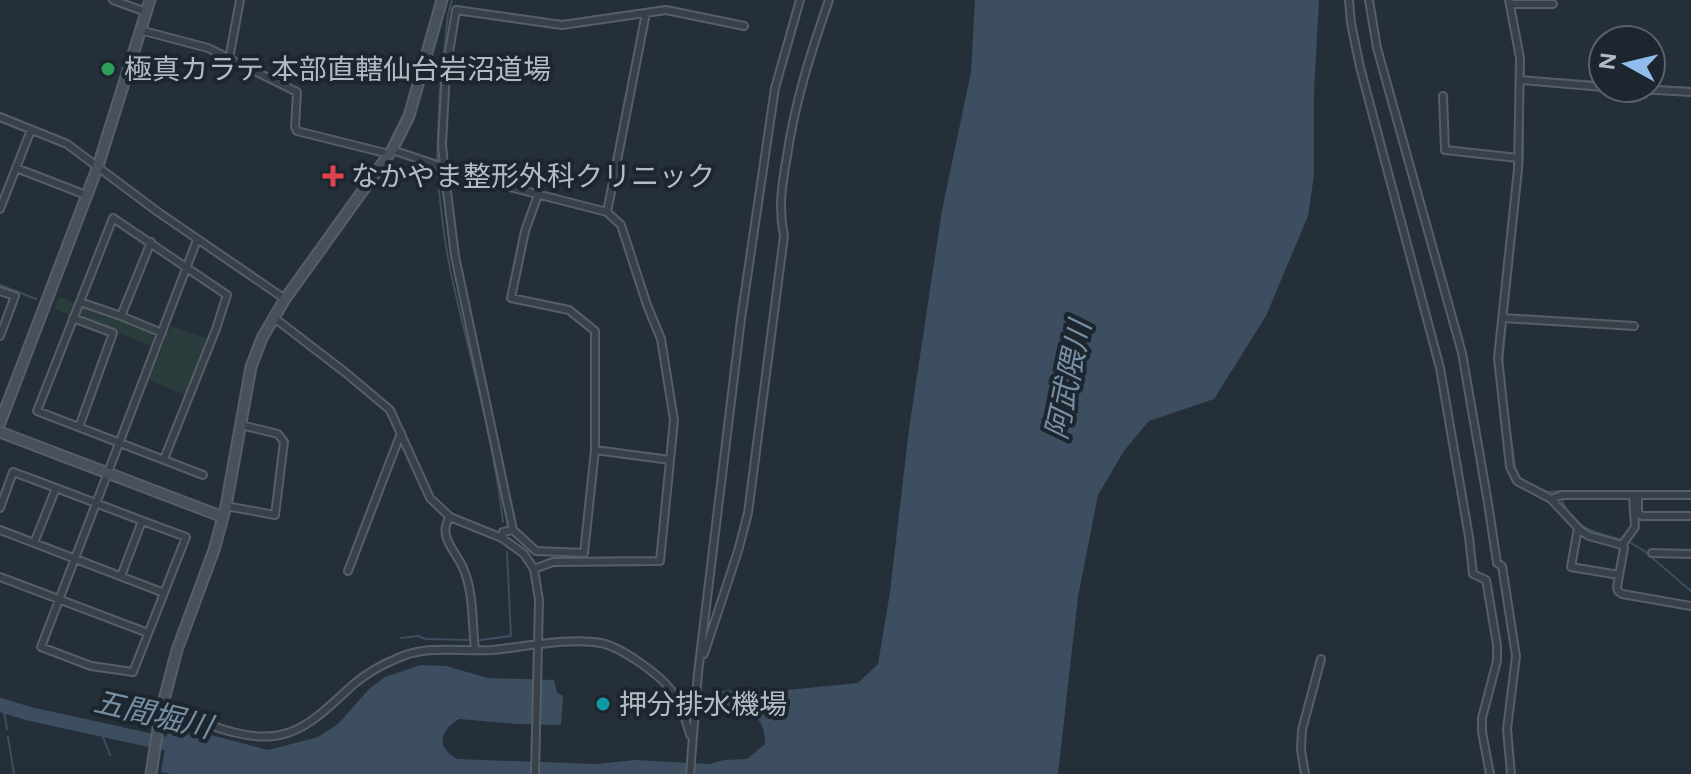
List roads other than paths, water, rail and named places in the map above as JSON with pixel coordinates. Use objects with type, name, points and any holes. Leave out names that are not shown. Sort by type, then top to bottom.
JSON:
[{"type":"street","points":[[113,0],[146,12]]},
{"type":"street","points":[[0,423],[98,166],[150,0]]},
{"type":"street","points":[[229,59],[240,0]]},
{"type":"street","points":[[151,774],[161,711],[177,650],[214,550],[226,506],[251,367],[273,317],[391,152],[409,116],[442,0]]},
{"type":"street","points":[[665,0],[666,10]]},
{"type":"street","points":[[690,774],[698,673],[741,319],[775,88],[800,0]]},
{"type":"street","points":[[698,673],[748,513],[784,236],[780,206],[792,122],[804,73],[829,0]]},
{"type":"street","points":[[1349,0],[1360,67],[1440,368],[1473,574],[1486,580],[1487,585],[1497,645],[1497,661],[1482,718],[1490,774]]},
{"type":"street","points":[[1369,0],[1381,62],[1462,353],[1497,563],[1502,566],[1516,656],[1507,729],[1511,774]]},
{"type":"street","points":[[1553,4],[1509,2],[1520,58],[1518,158],[1498,358],[1510,467],[1517,481],[1551,499],[1589,536],[1622,545]]},
{"type":"street","points":[[538,195],[525,231],[511,298],[569,310],[595,331],[595,450],[584,553],[536,551],[513,530],[455,256],[444,167],[442,144],[446,71],[456,10],[562,25],[666,10],[744,26]]},
{"type":"street","points":[[607,212],[646,13]]},
{"type":"street","points":[[140,30],[208,48],[297,92],[297,131],[391,152],[607,212],[621,225],[661,339],[674,420],[660,561],[553,562],[534,569]]},
{"type":"street","points":[[1520,80],[1587,86]]},
{"type":"street","points":[[1667,91],[1691,92]]},
{"type":"street","points":[[1443,96],[1445,150],[1518,158]]},
{"type":"street","points":[[0,117],[67,144],[197,240],[285,299]]},
{"type":"street","points":[[0,209],[31,130]]},
{"type":"street","points":[[16,168],[86,195]]},
{"type":"street","points":[[164,459],[227,295],[113,218],[37,411],[203,475]]},
{"type":"street","points":[[0,508],[13,472],[96,503],[142,521],[186,537],[133,672],[91,666],[41,647],[96,503],[109,474],[197,240]]},
{"type":"street","points":[[121,316],[151,242]]},
{"type":"street","points":[[0,291],[15,296],[0,336]]},
{"type":"street","points":[[80,302],[162,333]]},
{"type":"street","points":[[273,317],[390,410],[430,498],[450,517],[502,538],[524,554],[534,569],[539,600],[535,774]]},
{"type":"street","points":[[73,318],[113,333],[79,427]]},
{"type":"street","points":[[1503,318],[1634,326]]},
{"type":"street","points":[[0,392],[11,396]]},
{"type":"street","points":[[226,506],[275,515],[284,442],[278,434],[241,425]]},
{"type":"street","points":[[0,432],[223,517]]},
{"type":"street","points":[[348,571],[401,433]]},
{"type":"street","points":[[595,450],[670,460]]},
{"type":"street","points":[[34,543],[56,488]]},
{"type":"street","points":[[1551,499],[1562,495],[1691,495]]},
{"type":"street","points":[[1636,496],[1638,513],[1642,516],[1691,516]]},
{"type":"street","points":[[1622,545],[1635,527],[1636,496]]},
{"type":"street","points":[[450,517],[445,524],[445,536],[464,570],[475,650]]},
{"type":"street","points":[[121,576],[142,521]]},
{"type":"street","points":[[1578,528],[1571,567],[1619,575]]},
{"type":"street","points":[[0,530],[164,593]]},
{"type":"street","points":[[502,538],[503,532],[513,530]]},
{"type":"street","points":[[1622,545],[1618,591],[1691,606]]},
{"type":"street","points":[[1652,553],[1691,554]]},
{"type":"street","points":[[0,577],[148,633]]},
{"type":"street","points":[[161,711],[236,733],[278,736],[312,721],[357,681],[408,653],[422,649],[475,650],[602,643],[655,674],[671,690],[683,712],[692,740]]},
{"type":"street","points":[[1305,774],[1302,730],[1321,659]]},
{"type":"water","name":"阿武隈川","points":[[975,0],[1319,0],[1314,175],[1308,216],[1266,316],[1214,399],[1149,421],[1124,451],[1098,495],[1078,597],[1058,774],[161,772],[169,724],[268,750],[318,737],[338,724],[369,689],[385,677],[421,665],[446,666],[488,678],[554,680],[557,693],[563,696],[561,725],[459,719],[447,729],[443,739],[446,749],[457,759],[597,764],[635,760],[710,764],[747,759],[765,744],[762,725],[752,714],[718,708],[719,691],[751,689],[767,692],[858,683],[878,664],[942,210],[971,72]]},
{"type":"waterway","points":[[437,159],[440,91],[452,0]]},
{"type":"waterway","points":[[1516,15],[1522,54]]},
{"type":"waterway","points":[[1523,64],[1524,77],[1587,81]]},
{"type":"waterway","points":[[1507,313],[1523,158],[1523,87]]},
{"type":"waterway","points":[[1667,87],[1691,88]]},
{"type":"waterway","points":[[437,171],[448,258],[488,433],[503,522]]},
{"type":"waterway","points":[[0,285],[36,299]]},
{"type":"waterway","points":[[1502,367],[1506,321]]},
{"type":"waterway","points":[[1506,401],[1515,467],[1525,482]]},
{"type":"waterway","points":[[1531,485],[1548,492],[1560,491]]},
{"type":"waterway","points":[[1562,500],[1579,524],[1623,540]]},
{"type":"waterway","points":[[1629,542],[1643,550],[1691,591]]},
{"type":"waterway","points":[[480,640],[511,636],[507,552]]},
{"type":"waterway","points":[[401,638],[418,636],[468,640]]},
{"type":"waterway","name":"五間堀川","points":[[0,705],[181,747]]},
{"type":"waterway","points":[[3,705],[7,729]]},
{"type":"waterway","points":[[100,729],[110,755]]},
{"type":"waterway","points":[[8,737],[14,774]]},
{"type":"place","name":"極真カラテ 本部直轄仙台岩沼道場","points":[[108,69]]},
{"type":"place","name":"なかやま整形外科クリニック","points":[[333,176]]},
{"type":"place","name":"押分排水機場","points":[[603,704]]}]
